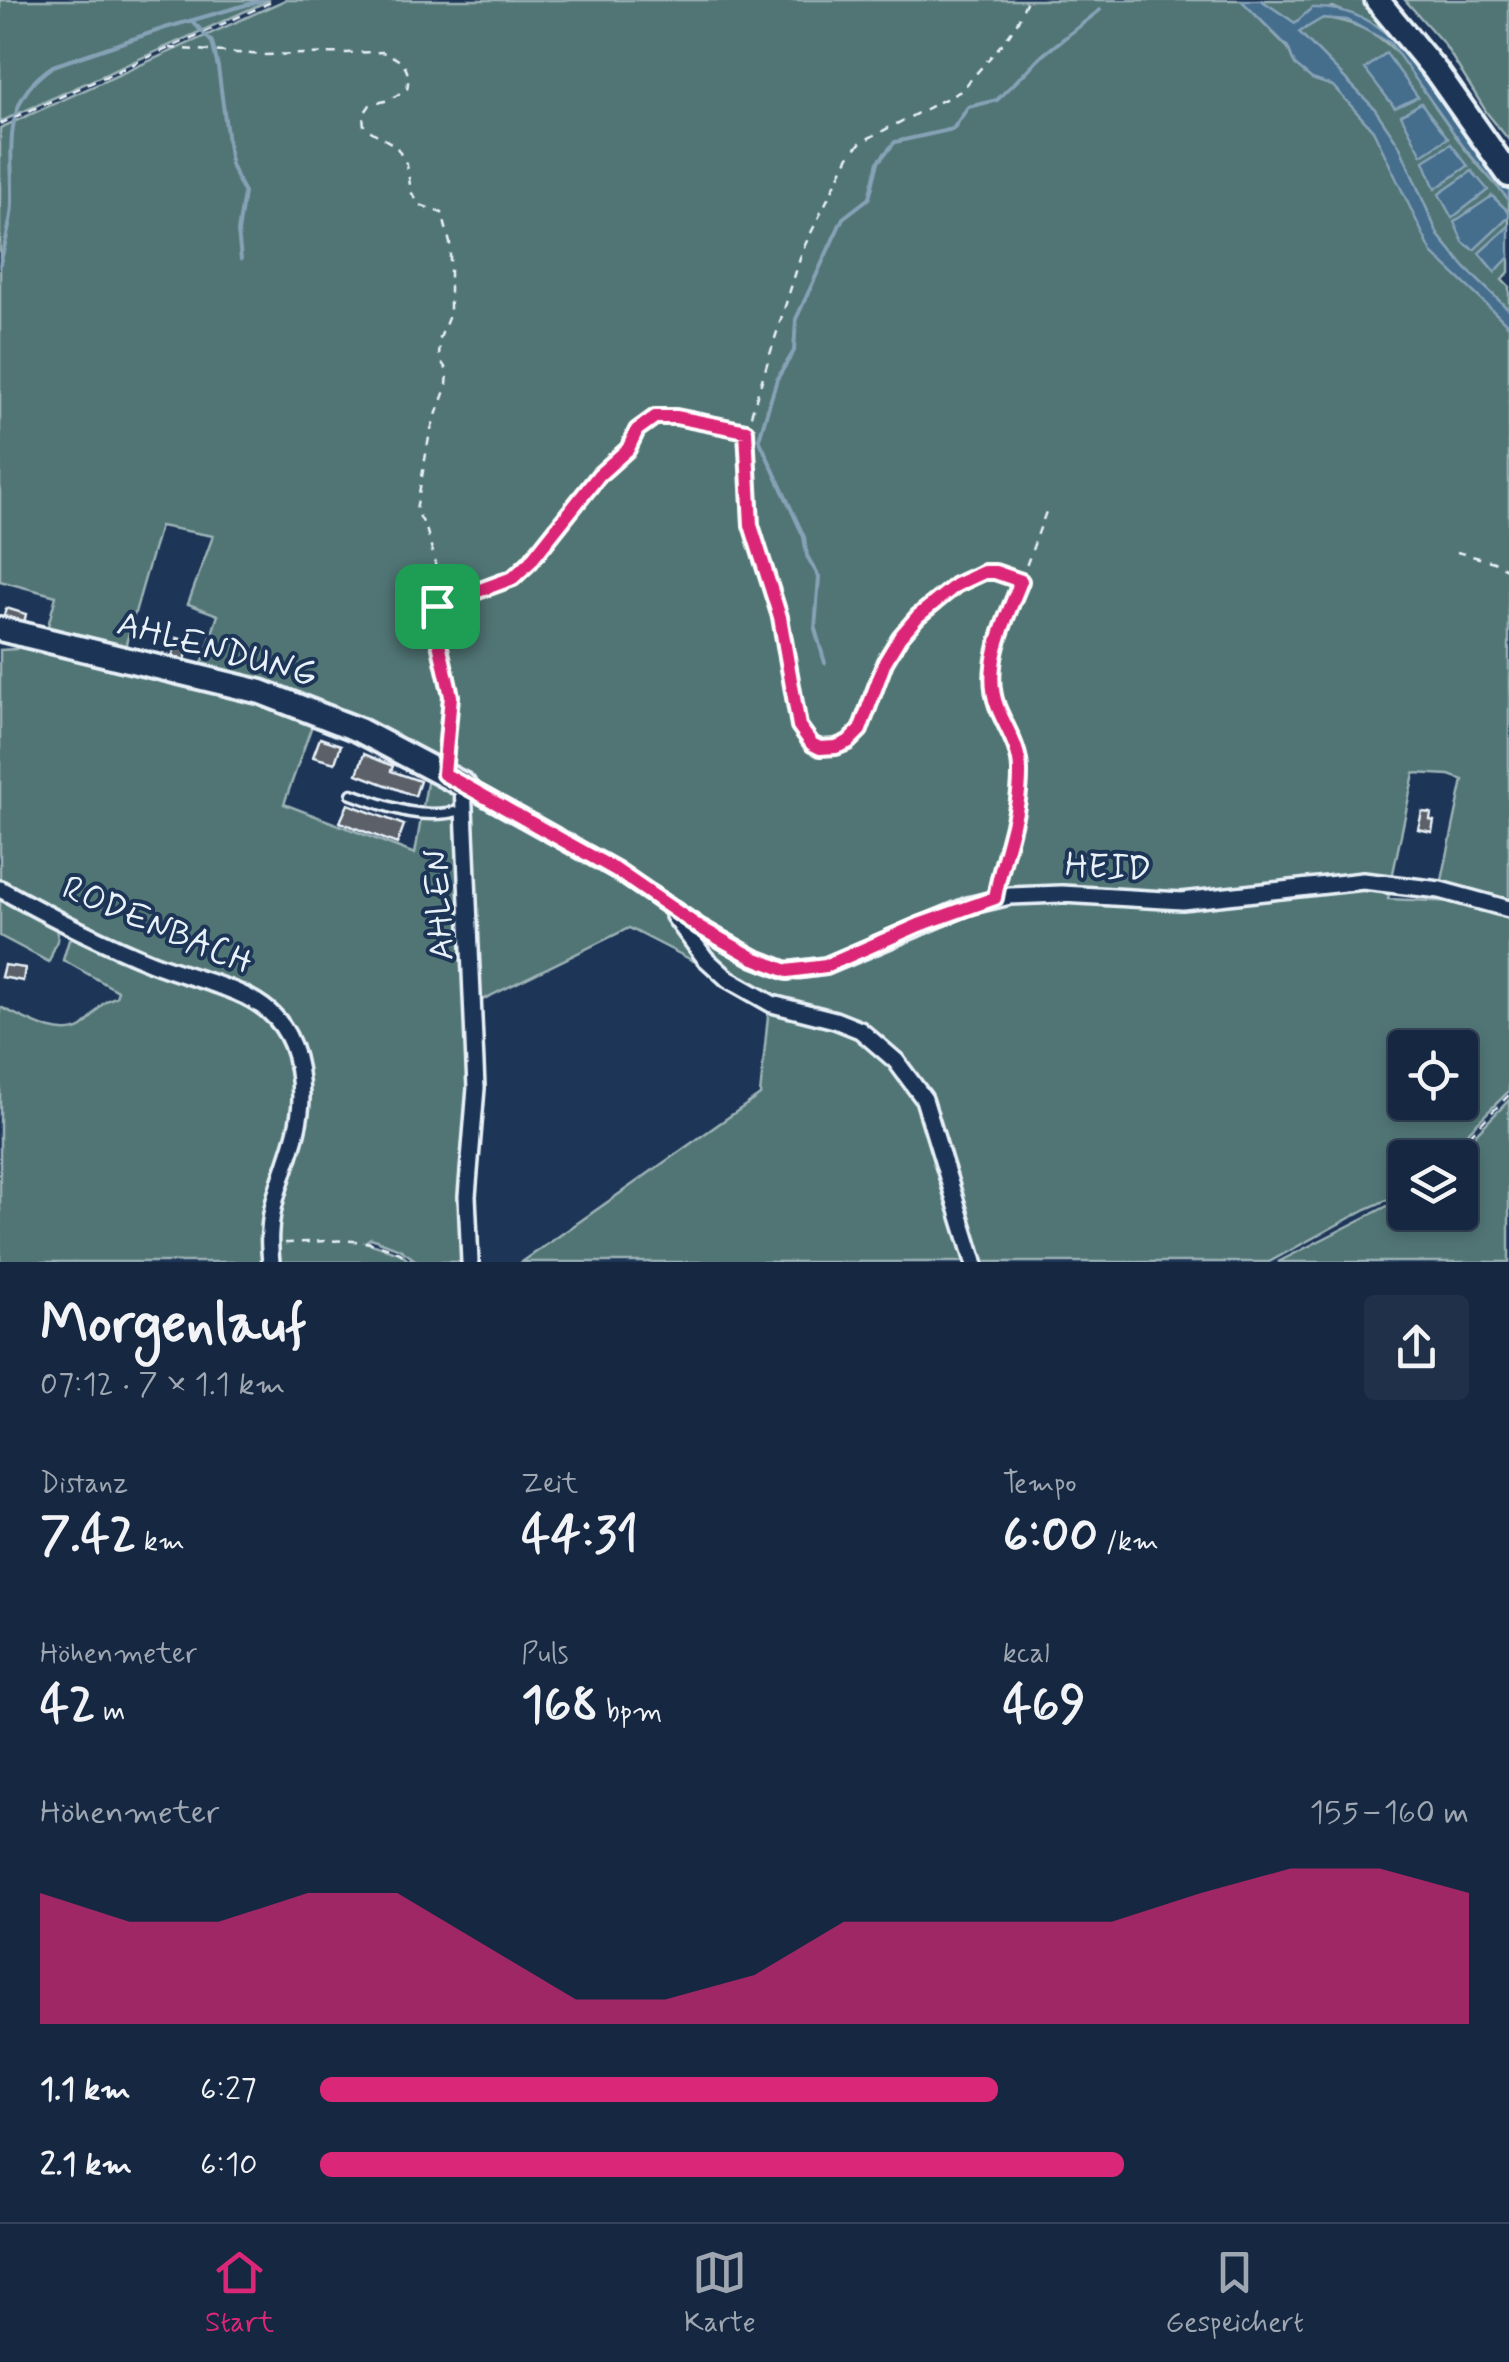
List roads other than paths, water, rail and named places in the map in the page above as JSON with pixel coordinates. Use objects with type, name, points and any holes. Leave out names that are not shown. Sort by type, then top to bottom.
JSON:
[{"type":"street","points":[[1377,0],[1438,74],[1509,175]]},
{"type":"street","name":"AHLENDUNG","points":[[0,629],[261,692],[358,730],[453,779]]},
{"type":"street","points":[[453,779],[616,870],[668,908],[704,958],[728,979],[772,1004],[860,1030],[896,1061],[924,1099],[974,1262]]},
{"type":"street","name":"AHLEN","points":[[453,779],[465,810],[476,1088],[467,1196],[470,1262]]},
{"type":"street","name":"HEID","points":[[668,908],[754,958],[787,971],[826,966],[919,925],[995,898],[1062,894],[1182,902],[1363,881],[1440,890],[1509,909]]},
{"type":"street","name":"RODENBACH","points":[[0,889],[155,964],[239,991],[255,1000],[284,1028],[299,1076],[300,1107],[274,1204],[271,1262]]},
{"type":"lane","points":[[352,794],[416,815],[441,816],[465,810]]},
{"type":"water","points":[[1241,0],[1261,0],[1295,23],[1312,8],[1359,16],[1395,41],[1410,58],[1471,145],[1509,189],[1509,200],[1463,146],[1390,43],[1347,20],[1323,18],[1299,32],[1374,108],[1399,145],[1438,235],[1465,268],[1509,310],[1509,326],[1432,253],[1373,130],[1333,86],[1312,79],[1295,65],[1288,47]]},
{"type":"water","points":[[1386,53],[1418,97],[1395,108],[1365,69]]},
{"type":"water","points":[[1421,103],[1448,138],[1422,155],[1401,115]]},
{"type":"water","points":[[1451,144],[1468,166],[1435,189],[1424,161]]},
{"type":"water","points":[[1472,171],[1488,190],[1452,218],[1439,194]]},
{"type":"water","points":[[1492,196],[1509,212],[1509,217],[1474,250],[1463,242],[1454,222]]},
{"type":"water","points":[[1509,226],[1509,257],[1495,272],[1479,253]]},
{"type":"waterway","points":[[0,265],[12,210],[13,127],[24,94],[36,80],[53,66],[263,0]]},
{"type":"waterway","points":[[825,663],[815,629],[819,577],[759,439],[777,379],[794,351],[796,319],[843,218],[869,198],[878,162],[895,142],[953,129],[968,107],[997,100],[1044,54],[1100,10]]},
{"type":"waterway","points":[[193,22],[212,42],[231,165],[244,193],[238,232],[241,259]]}]
